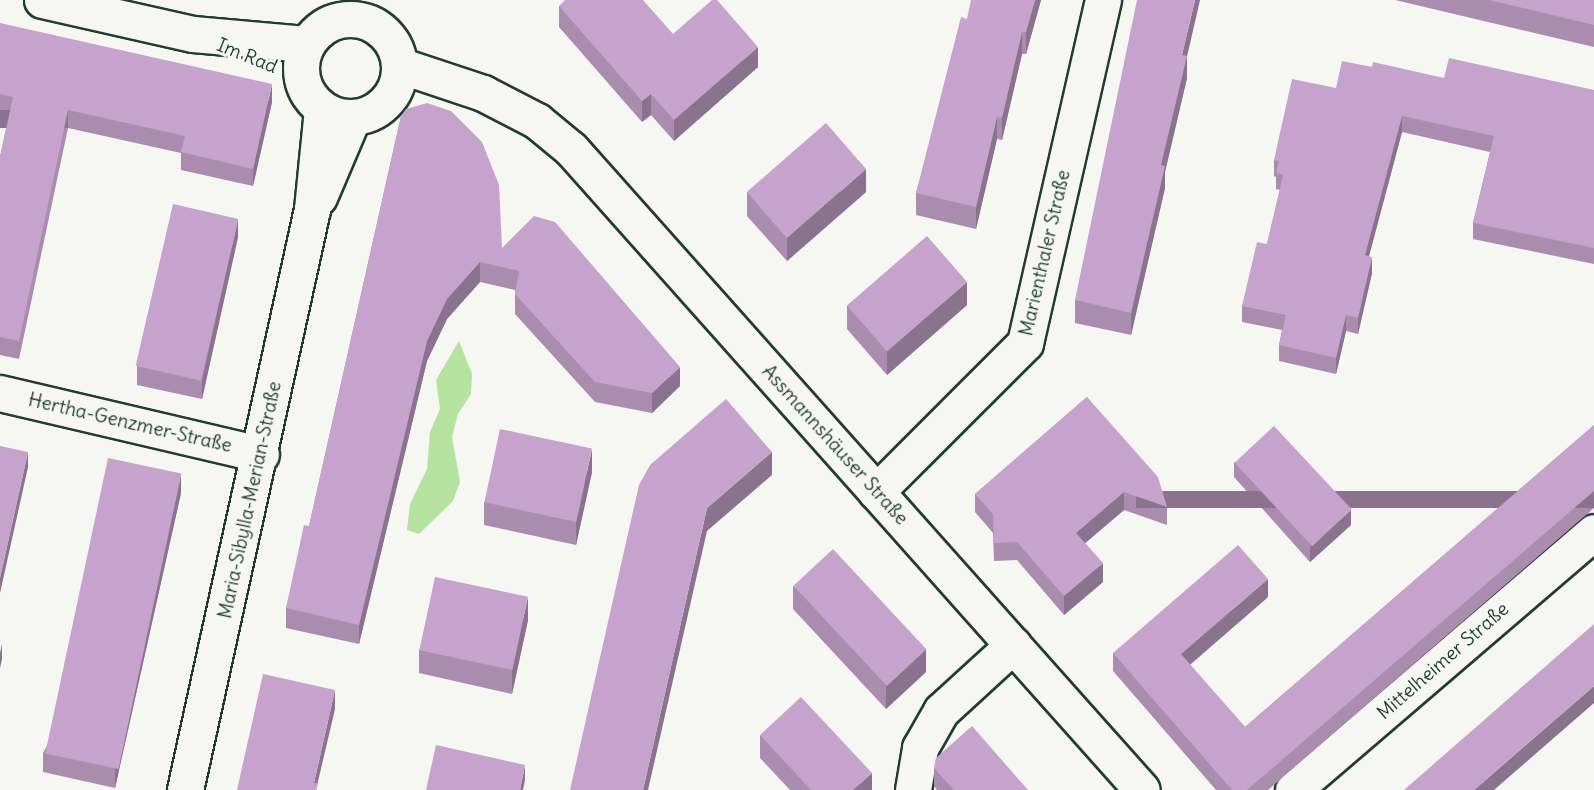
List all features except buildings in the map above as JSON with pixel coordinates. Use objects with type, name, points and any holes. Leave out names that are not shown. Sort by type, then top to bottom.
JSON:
[{"type":"street","name":"Im Rad","points":[[43,0],[304,61]]},
{"type":"street","name":"Marienthaler Straße","points":[[876,492],[1025,344],[1103,0]]},
{"type":"street","points":[[346,9],[363,20],[383,15],[396,77],[377,109],[338,113],[309,95],[304,61],[315,32],[346,9]]},
{"type":"street","name":"Assmannshäuser Straße","points":[[396,77],[479,109],[517,111],[571,149],[1142,790]]},
{"type":"street","name":"Maria-Sibylla-Merian-Straße","points":[[185,790],[261,454],[312,209],[338,113]]},
{"type":"street","name":"Hertha-Genzmer-Straße","points":[[0,393],[261,454]]},
{"type":"street","name":"Mittelheimer Straße","points":[[1293,790],[1594,533]]},
{"type":"street","points":[[913,790],[920,748],[941,711],[1013,645]]},
{"type":"green space","points":[[459,341],[472,374],[471,394],[458,414],[452,437],[460,482],[453,501],[419,534],[407,530],[410,504],[427,469],[430,432],[440,409],[436,380]]}]
